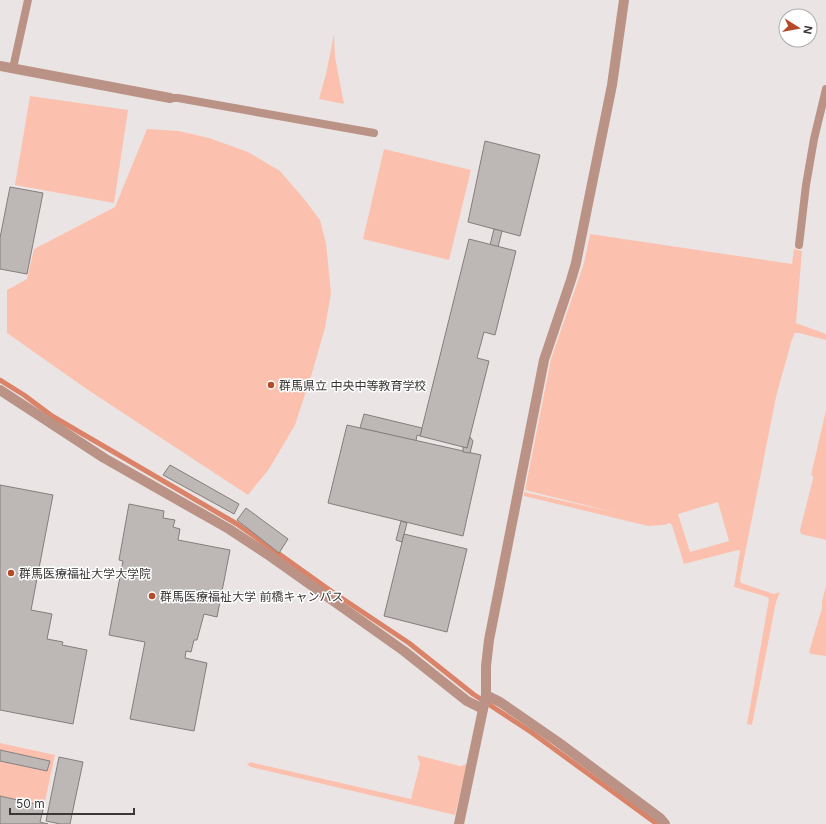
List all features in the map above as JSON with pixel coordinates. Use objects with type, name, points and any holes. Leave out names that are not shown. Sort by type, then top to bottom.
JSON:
[{"type":"street","points":[[459,824],[485,702],[486,666],[489,640],[541,376],[548,346],[572,280],[576,263],[612,84],[624,0]]},
{"type":"street","points":[[0,66],[170,98]]},
{"type":"street","points":[[0,390],[104,458],[229,529],[267,554],[404,651],[467,701],[500,702],[558,742],[660,818],[665,824]]},
{"type":"lane","points":[[13,68],[28,0]]},
{"type":"lane","points":[[799,245],[812,146],[826,89]]},
{"type":"lane","points":[[170,98],[178,98],[374,134]]},
{"type":"shaded area","points":[[334,34],[335,57],[344,104],[319,99]]},
{"type":"shaded area","points":[[30,96],[128,110],[114,203],[15,185]]},
{"type":"shaded area","points":[[147,129],[179,131],[209,138],[248,152],[280,171],[320,220],[326,243],[331,293],[325,328],[295,425],[269,469],[248,495],[88,390],[7,333],[7,290],[27,279],[34,249],[115,207]]},
{"type":"shaded area","points":[[384,149],[471,170],[449,260],[363,239]]},
{"type":"shaded area","points":[[590,234],[792,264],[794,249],[802,251],[796,323],[826,334],[826,340],[799,333],[795,333],[792,339],[776,397],[740,579],[741,583],[774,594],[780,592],[776,602],[752,725],[747,724],[769,599],[767,597],[734,587],[740,551],[738,550],[684,564],[672,525],[670,523],[648,526],[524,496],[524,492],[617,513],[525,490],[551,359],[584,263]],"holes":[[[718,502],[729,541],[690,552],[678,514]]]},
{"type":"shaded area","points":[[826,410],[826,540],[801,534],[800,530],[813,479],[813,476],[811,475]]},
{"type":"shaded area","points":[[826,586],[826,656],[811,654],[809,652],[822,608],[822,601]]},
{"type":"shaded area","points":[[0,743],[55,755],[44,806],[0,796],[0,761],[47,771],[50,761],[0,750]]},
{"type":"shaded area","points":[[417,755],[460,766],[467,764],[455,815],[247,765],[250,762],[411,799],[420,764]]},
{"type":"building","points":[[485,141],[540,155],[520,236],[468,222]]},
{"type":"building","points":[[10,187],[43,193],[27,274],[0,269],[0,238]]},
{"type":"building","points":[[494,229],[502,231],[498,247],[490,245]]},
{"type":"building","points":[[469,239],[516,251],[495,335],[484,332],[477,358],[489,361],[467,448],[420,436]]},
{"type":"building","points":[[364,414],[422,428],[420,436],[417,435],[416,441],[360,428]]},
{"type":"building","points":[[347,425],[481,455],[463,536],[328,503]]},
{"type":"building","points":[[470,437],[473,441],[470,453],[463,452],[463,447],[467,448]]},
{"type":"building","points":[[170,465],[239,504],[234,514],[163,475]]},
{"type":"building","points":[[0,485],[53,495],[31,610],[52,614],[47,639],[63,642],[62,645],[87,650],[73,724],[0,710]]},
{"type":"building","points":[[129,504],[164,511],[163,518],[175,520],[173,527],[180,529],[178,540],[230,550],[217,617],[204,614],[197,640],[194,640],[191,652],[186,651],[185,658],[207,663],[194,731],[130,719],[145,642],[109,635],[123,561],[119,560]]},
{"type":"building","points":[[246,508],[288,539],[279,553],[237,520]]},
{"type":"building","points":[[401,521],[407,523],[402,542],[396,540]]},
{"type":"building","points":[[404,534],[467,549],[447,632],[384,616]]},
{"type":"building","points":[[0,750],[50,761],[47,771],[0,761]]},
{"type":"building","points":[[59,757],[83,762],[70,824],[60,824],[46,821]]},
{"type":"building","points":[[0,796],[44,806],[40,822],[48,824],[0,824]]},
{"type":"waterway","points":[[0,380],[24,395],[52,416],[237,524],[331,591],[409,643],[473,694],[531,732],[657,824]]},
{"type":"place","name":"群馬県立 中央中等教育学校","points":[[271,385]]},
{"type":"place","name":"群馬医療福祉大学大学院","points":[[11,573]]},
{"type":"place","name":"群馬医療福祉大学 前橋キャンパス","points":[[152,596]]}]
